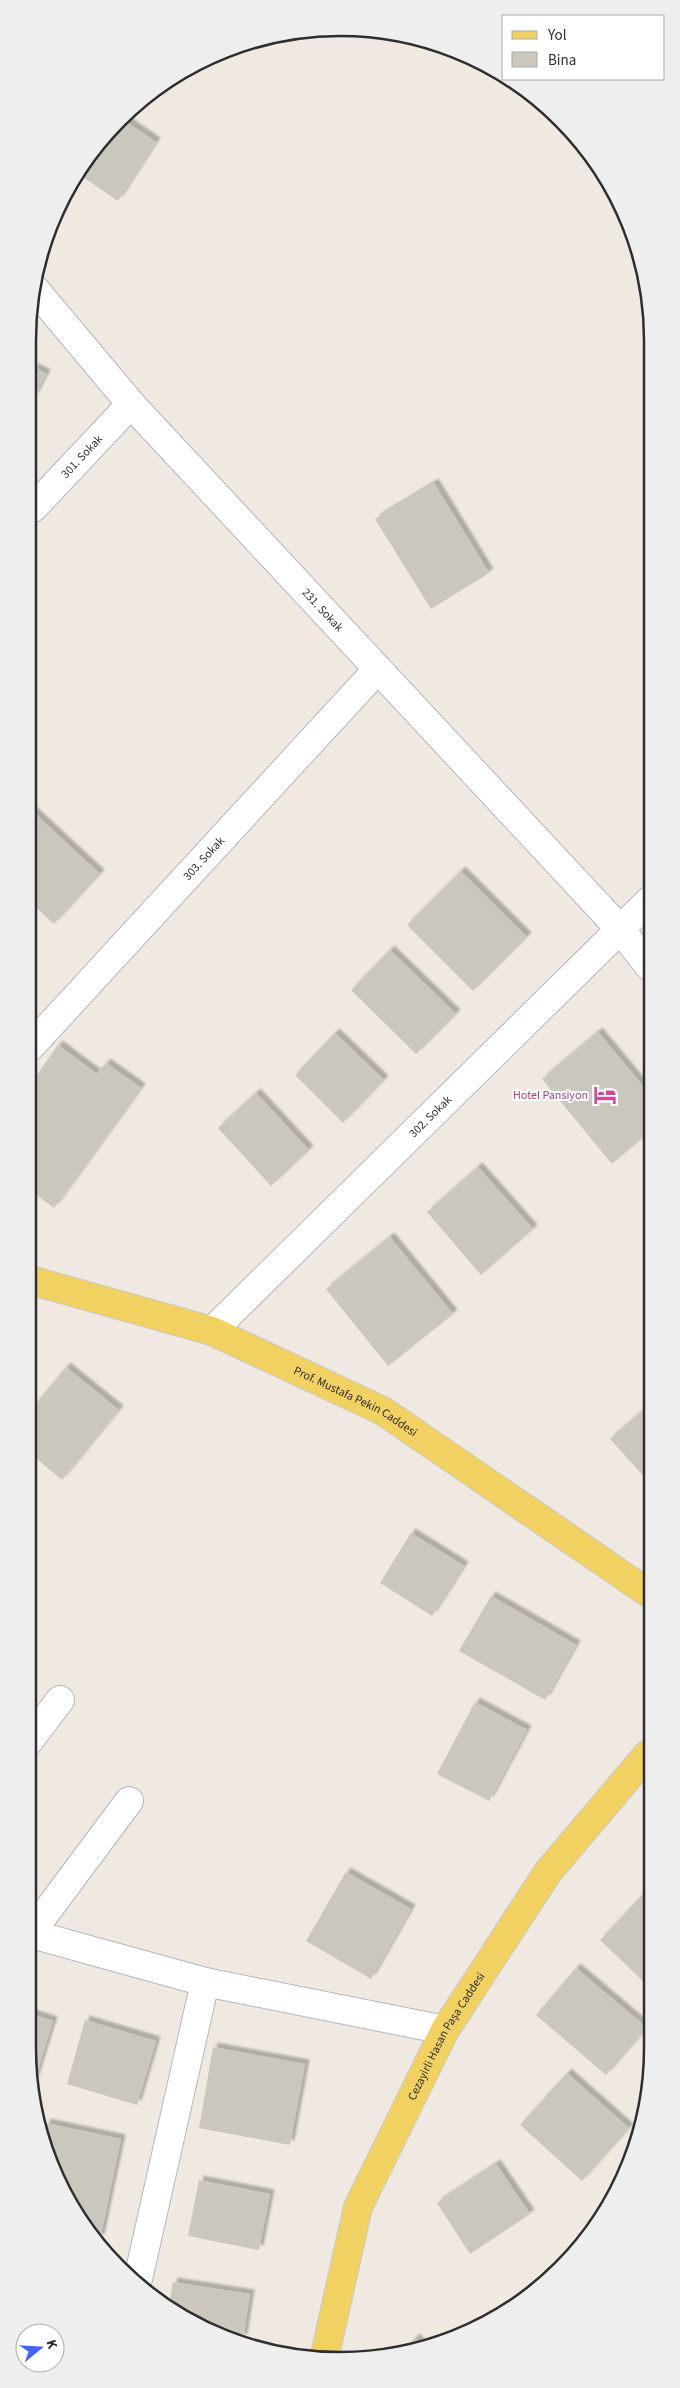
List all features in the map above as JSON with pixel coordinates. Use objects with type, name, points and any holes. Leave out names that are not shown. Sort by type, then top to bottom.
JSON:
[{"type":"main road","name":"Prof. Mustafa Pekin Caddesi","points":[[36,1286],[212,1331],[383,1411],[644,1589]]},
{"type":"main road","name":"Cezayirli Hasan Paşa Caddesi","points":[[326,2351],[358,2207],[445,2030],[548,1872],[644,1759]]},
{"type":"street","name":"231. Sokak","points":[[40,295],[131,404],[619,928],[644,960]]},
{"type":"street","name":"301. Sokak","points":[[36,505],[131,404]]},
{"type":"street","name":"303. Sokak","points":[[36,1041],[377,670]]},
{"type":"street","name":"302. Sokak","points":[[212,1331],[644,905]]},
{"type":"street","points":[[36,1731],[60,1700]]},
{"type":"street","points":[[36,1925],[129,1801]]},
{"type":"street","points":[[36,1936],[205,1982],[445,2030]]},
{"type":"street","points":[[139,2275],[205,1982]]},
{"type":"building","points":[[128,123],[156,142],[118,201],[83,177],[99,155]]},
{"type":"building","points":[[36,369],[46,374],[36,393]]},
{"type":"building","points":[[434,483],[489,573],[431,609],[375,519]]},
{"type":"building","points":[[36,815],[100,874],[54,924],[36,908]]},
{"type":"building","points":[[461,871],[527,937],[473,991],[407,925]]},
{"type":"building","points":[[390,950],[456,1014],[416,1054],[351,990]]},
{"type":"building","points":[[598,1032],[644,1087],[644,1136],[612,1164],[542,1079]]},
{"type":"building","points":[[335,1033],[384,1080],[343,1123],[295,1075]]},
{"type":"building","points":[[58,1045],[97,1074],[106,1063],[141,1088],[54,1208],[36,1194],[36,1077]]},
{"type":"building","points":[[256,1093],[309,1150],[271,1186],[218,1128]]},
{"type":"building","points":[[478,1167],[533,1229],[481,1275],[427,1212]]},
{"type":"building","points":[[390,1237],[453,1314],[388,1366],[326,1289]]},
{"type":"building","points":[[66,1367],[119,1410],[62,1480],[36,1458],[36,1404]]},
{"type":"building","points":[[644,1409],[644,1477],[610,1439]]},
{"type":"building","points":[[411,1533],[464,1566],[432,1616],[380,1583]]},
{"type":"building","points":[[491,1596],[576,1645],[545,1700],[459,1651]]},
{"type":"building","points":[[475,1702],[527,1730],[489,1801],[437,1774]]},
{"type":"building","points":[[346,1872],[411,1909],[371,1979],[306,1941]]},
{"type":"building","points":[[644,1893],[644,1982],[600,1940]]},
{"type":"building","points":[[576,1968],[644,2025],[644,2031],[606,2075],[536,2015]]},
{"type":"building","points":[[36,2016],[53,2021],[37,2071]]},
{"type":"building","points":[[85,2020],[156,2041],[137,2105],[67,2084]]},
{"type":"building","points":[[213,2047],[305,2064],[290,2145],[199,2128]]},
{"type":"building","points":[[567,2073],[629,2128],[582,2181],[520,2125]]},
{"type":"building","points":[[46,2123],[121,2139],[101,2235],[77,2200],[59,2164]]},
{"type":"building","points":[[496,2164],[530,2214],[470,2254],[437,2203]]},
{"type":"building","points":[[199,2180],[270,2194],[259,2250],[188,2236]]},
{"type":"building","points":[[173,2282],[250,2294],[243,2336],[224,2329],[170,2300]]},
{"type":"place","name":"Hotel Pansiyon","points":[[605,1095]]}]
